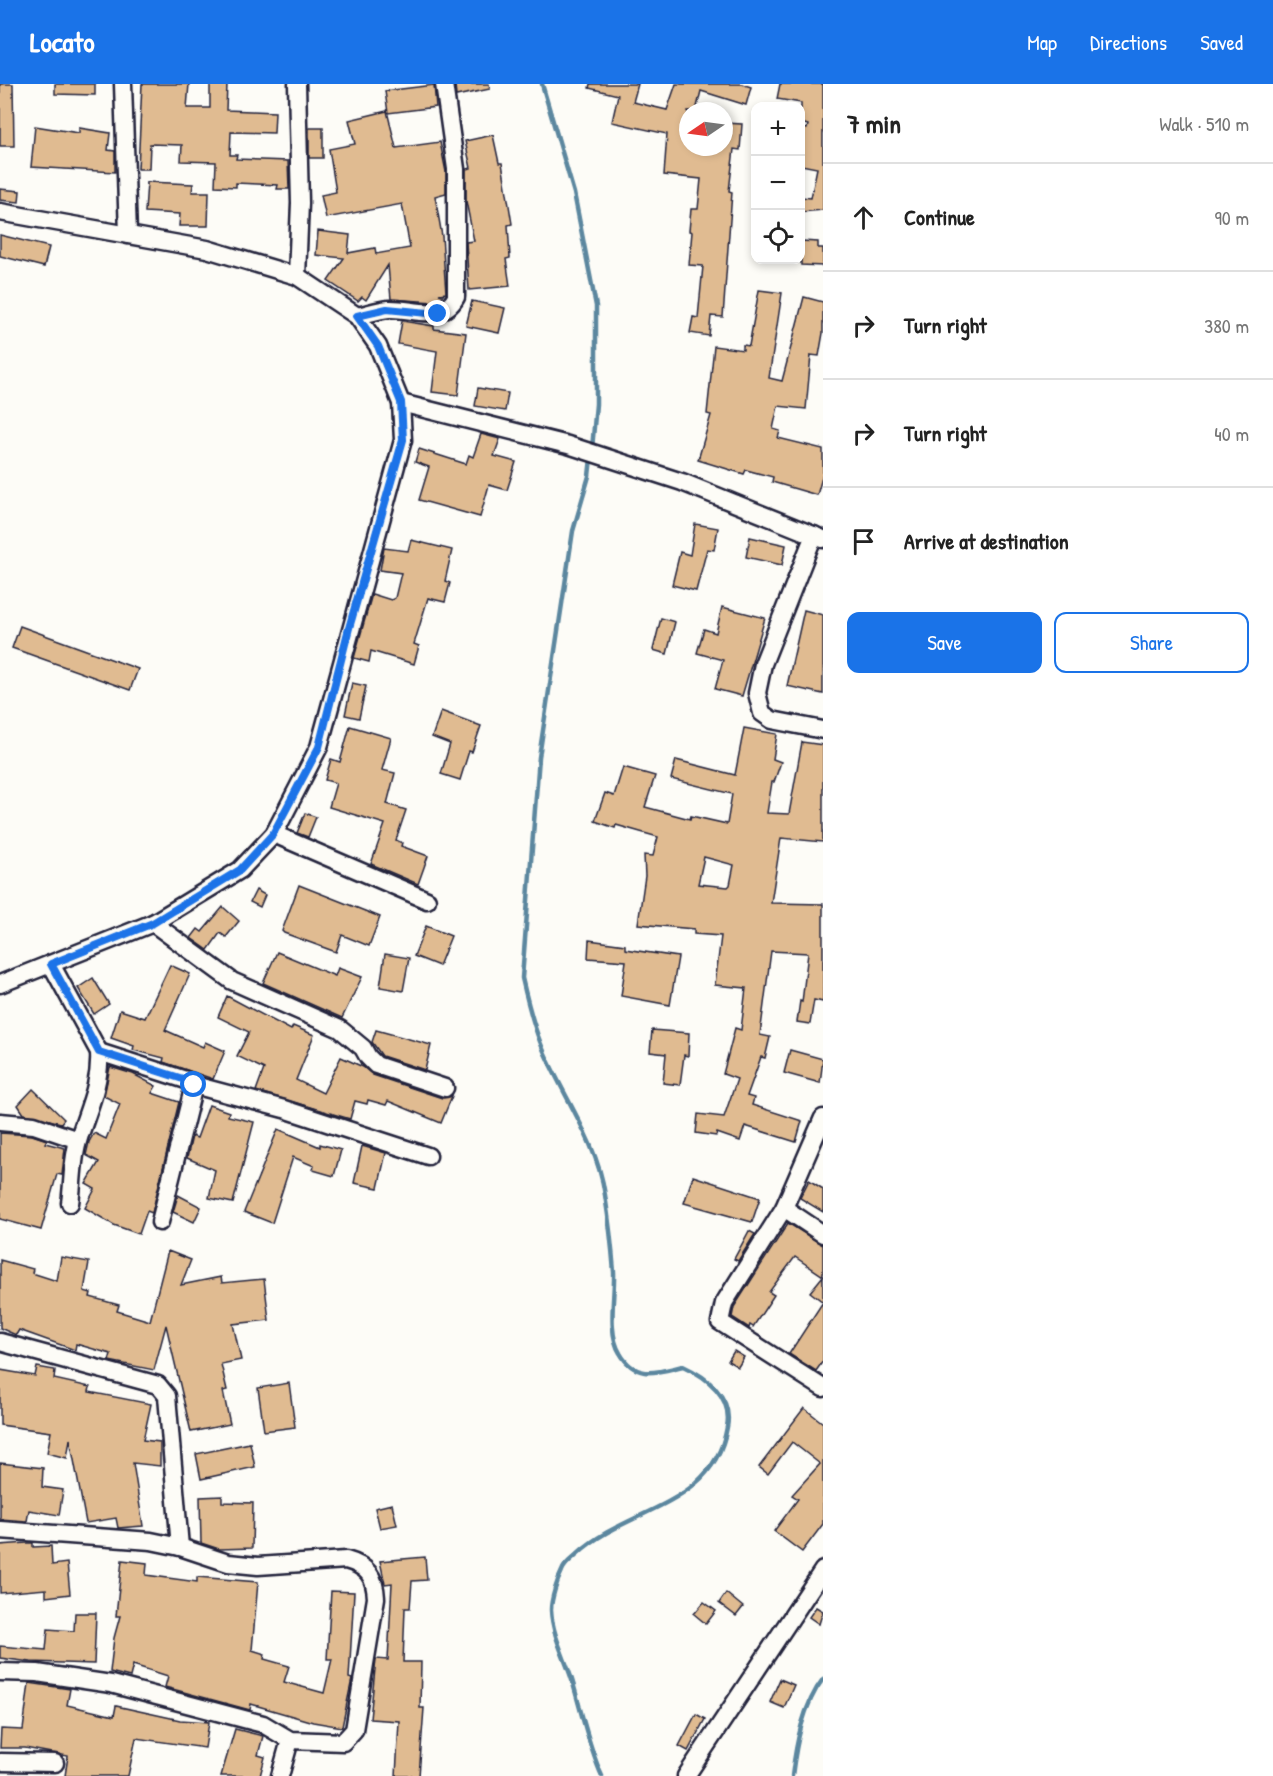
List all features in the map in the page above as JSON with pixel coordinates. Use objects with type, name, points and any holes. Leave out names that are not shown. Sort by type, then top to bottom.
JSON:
[{"type":"street","points":[[123,84],[128,235]]},
{"type":"street","points":[[297,84],[300,169],[297,276]]},
{"type":"street","points":[[357,316],[387,309],[438,314],[450,308],[456,297],[456,170],[444,84]]},
{"type":"street","points":[[0,212],[207,249],[297,276],[357,316],[378,346],[401,402],[401,449],[349,628],[319,747],[273,834],[240,870],[153,923],[0,984]]},
{"type":"street","points":[[401,402],[568,445],[650,472],[819,537],[763,664],[757,693],[762,713],[772,720],[823,730]]},
{"type":"street","points":[[273,834],[428,900]]},
{"type":"street","points":[[153,923],[232,981],[340,1029],[363,1048],[376,1065],[445,1088]]},
{"type":"street","points":[[51,964],[99,1052],[100,1067],[93,1103],[78,1140],[70,1203]]},
{"type":"street","points":[[99,1052],[186,1080],[194,1085],[284,1109],[428,1156]]},
{"type":"street","points":[[160,1222],[194,1085]]},
{"type":"street","points":[[823,1118],[784,1208],[724,1303],[720,1322],[823,1388]]},
{"type":"street","points":[[0,1122],[34,1125],[78,1140]]},
{"type":"street","points":[[784,1208],[823,1233]]},
{"type":"street","points":[[0,1342],[158,1385],[167,1396],[180,1547]]},
{"type":"street","points":[[0,1530],[151,1541],[180,1547],[228,1563],[258,1566],[346,1560],[359,1563],[368,1570],[375,1583],[376,1598],[354,1730],[343,1742],[290,1740],[250,1721],[111,1684],[37,1673],[0,1672]]},
{"type":"street","points":[[686,1776],[823,1570]]},
{"type":"street","points":[[280,1776],[290,1740]]},
{"type":"street","points":[[0,1762],[55,1763]]},
{"type":"building","points":[[0,84],[13,84],[14,146],[0,146]]},
{"type":"building","points":[[55,84],[95,84],[95,95],[55,94]]},
{"type":"building","points":[[142,84],[189,84],[187,108],[210,108],[210,84],[227,84],[226,110],[275,112],[274,133],[231,132],[230,155],[237,155],[236,159],[288,161],[289,189],[277,189],[278,185],[236,183],[236,187],[215,186],[216,162],[181,161],[182,145],[150,144],[149,169],[138,169]]},
{"type":"building","points":[[455,84],[489,84],[490,89],[456,96]]},
{"type":"building","points":[[590,84],[638,84],[633,102],[667,110],[676,84],[742,84],[751,87],[746,105],[701,91],[698,102],[679,102],[679,156],[733,156],[733,124],[742,124],[740,150],[734,149],[729,191],[732,192],[723,317],[711,316],[709,336],[690,333],[693,317],[698,318],[703,266],[689,265],[692,232],[689,231],[691,209],[698,209],[701,179],[664,175],[667,134],[612,122],[618,95],[589,88]]},
{"type":"building","points":[[780,84],[823,84],[823,210],[805,212],[805,197],[811,198],[817,168],[805,166],[805,129],[808,125],[805,124],[805,102],[777,99]]},
{"type":"building","points":[[434,85],[436,107],[388,113],[385,91]]},
{"type":"building","points":[[387,111],[396,148],[440,142],[446,172],[446,193],[435,196],[442,236],[446,293],[439,294],[444,295],[434,302],[391,299],[388,265],[366,300],[362,297],[358,301],[328,281],[344,258],[316,255],[318,231],[350,235],[348,253],[375,248],[376,254],[410,248],[402,204],[326,218],[321,195],[336,192],[329,149],[355,144],[349,120]]},
{"type":"building","points":[[35,126],[79,133],[79,128],[110,133],[108,150],[115,151],[115,172],[31,167]]},
{"type":"building","points":[[309,128],[323,128],[323,158],[309,158]]},
{"type":"building","points":[[493,135],[499,163],[502,163],[512,224],[508,225],[510,258],[506,259],[510,286],[469,290],[466,242],[474,241],[466,201],[466,169],[471,168],[465,141]]},
{"type":"building","points":[[147,182],[193,184],[192,192],[209,192],[208,226],[179,226],[180,214],[145,212]]},
{"type":"building","points":[[0,189],[20,191],[19,202],[0,200]]},
{"type":"building","points":[[0,235],[49,247],[44,267],[0,256]]},
{"type":"building","points":[[805,241],[818,242],[818,248],[823,248],[823,266],[801,265],[805,264]]},
{"type":"building","points":[[759,290],[782,293],[769,378],[782,381],[804,297],[823,302],[823,333],[819,356],[811,355],[806,409],[778,406],[773,429],[780,431],[778,438],[823,449],[823,474],[817,495],[772,482],[773,477],[746,470],[744,474],[698,460],[711,415],[707,414],[714,346],[743,350],[743,345],[749,346]]},
{"type":"building","points":[[472,301],[505,308],[499,333],[466,326]]},
{"type":"building","points":[[402,321],[434,326],[434,329],[466,333],[458,395],[432,392],[437,351],[398,344]]},
{"type":"building","points":[[478,388],[508,393],[505,411],[475,406]]},
{"type":"building","points":[[481,434],[500,439],[494,456],[516,462],[507,490],[489,485],[480,517],[419,500],[429,467],[415,462],[419,449],[466,464],[469,455],[473,457]]},
{"type":"building","points":[[695,524],[718,528],[714,550],[707,549],[696,591],[672,585],[680,552],[690,555]]},
{"type":"building","points":[[750,537],[786,545],[782,565],[746,557]]},
{"type":"building","points":[[411,540],[452,550],[445,581],[450,583],[445,602],[428,598],[414,644],[419,646],[414,664],[371,651],[369,662],[354,658],[372,594],[391,600],[395,598],[401,573],[380,570],[384,548],[408,551]]},
{"type":"building","points":[[722,607],[765,618],[742,696],[715,689],[723,660],[697,653],[704,629],[716,633]]},
{"type":"building","points":[[804,610],[823,615],[823,694],[787,686]]},
{"type":"building","points":[[661,618],[675,622],[667,654],[653,650]]},
{"type":"building","points":[[20,626],[138,669],[130,690],[12,648]]},
{"type":"building","points":[[352,683],[366,686],[359,718],[345,715]]},
{"type":"building","points":[[441,711],[481,726],[472,752],[469,751],[460,780],[441,774],[450,744],[432,737]]},
{"type":"building","points":[[350,726],[391,738],[382,770],[395,773],[387,804],[406,810],[396,840],[402,843],[401,846],[428,856],[418,884],[371,864],[385,824],[329,807],[336,783],[325,780],[331,759],[340,762]]},
{"type":"building","points":[[744,728],[777,734],[773,759],[781,762],[774,782],[772,782],[767,813],[789,814],[802,742],[823,745],[823,842],[781,838],[771,903],[823,904],[823,1002],[814,1000],[810,1024],[797,1022],[808,953],[771,951],[760,1035],[770,1037],[765,1058],[761,1057],[747,1096],[754,1098],[752,1105],[802,1121],[796,1142],[745,1126],[740,1141],[717,1133],[716,1136],[696,1133],[698,1114],[724,1117],[737,1079],[723,1074],[735,1028],[741,1030],[746,988],[715,985],[721,936],[694,934],[694,929],[638,924],[645,876],[644,855],[653,856],[658,837],[616,825],[615,828],[595,821],[605,793],[614,796],[623,767],[655,776],[645,807],[690,819],[691,816],[727,824],[732,794],[671,779],[676,760],[735,775]],"holes":[[[704,857],[734,865],[728,887],[698,884]]]},
{"type":"building","points":[[305,813],[316,817],[308,837],[297,833]]},
{"type":"building","points":[[299,885],[380,917],[369,946],[342,935],[336,952],[284,933],[282,931]]},
{"type":"building","points":[[256,890],[265,895],[260,907],[250,902]]},
{"type":"building","points":[[223,907],[239,921],[226,937],[220,933],[208,950],[191,938],[198,929],[202,932]]},
{"type":"building","points":[[426,926],[451,936],[439,966],[414,956]]},
{"type":"building","points":[[589,940],[625,945],[625,949],[678,957],[670,1005],[621,996],[626,961],[588,958]]},
{"type":"building","points":[[277,952],[335,976],[338,968],[362,977],[342,1018],[263,983]]},
{"type":"building","points":[[385,954],[409,958],[403,991],[380,987]]},
{"type":"building","points":[[170,965],[190,974],[165,1030],[203,1047],[205,1042],[225,1051],[213,1079],[163,1062],[164,1058],[133,1050],[134,1046],[111,1038],[120,1010],[145,1018]]},
{"type":"building","points":[[93,978],[109,1004],[94,1014],[78,988]]},
{"type":"building","points":[[227,996],[291,1030],[293,1026],[314,1035],[296,1080],[323,1093],[341,1057],[363,1067],[373,1075],[442,1098],[452,1096],[441,1123],[388,1101],[386,1105],[368,1100],[367,1104],[355,1101],[350,1119],[256,1091],[264,1069],[237,1056],[249,1032],[218,1017]]},
{"type":"building","points":[[376,1030],[431,1045],[425,1070],[382,1056],[372,1042]]},
{"type":"building","points":[[652,1030],[689,1033],[688,1056],[684,1055],[680,1085],[663,1083],[666,1054],[650,1052]]},
{"type":"building","points":[[790,1050],[823,1059],[820,1083],[784,1073]]},
{"type":"building","points":[[110,1067],[133,1074],[156,1086],[152,1093],[179,1102],[152,1213],[147,1211],[139,1234],[114,1225],[85,1208],[95,1189],[86,1184],[99,1162],[86,1155],[89,1142],[94,1133],[106,1139],[120,1104],[104,1096]]},
{"type":"building","points":[[33,1089],[64,1119],[61,1123],[24,1114],[18,1105]]},
{"type":"building","points":[[209,1105],[229,1112],[228,1116],[254,1122],[233,1203],[209,1198],[215,1170],[187,1158],[192,1136],[197,1138]]},
{"type":"building","points":[[278,1129],[320,1147],[320,1144],[341,1150],[334,1176],[313,1170],[314,1166],[293,1157],[272,1223],[244,1212]]},
{"type":"building","points":[[0,1133],[32,1135],[47,1140],[45,1143],[65,1148],[62,1175],[57,1174],[41,1230],[0,1219]]},
{"type":"building","points":[[362,1146],[386,1153],[378,1188],[354,1183]]},
{"type":"building","points":[[693,1176],[760,1198],[752,1222],[684,1203]]},
{"type":"building","points":[[809,1180],[823,1189],[823,1212],[800,1198]]},
{"type":"building","points":[[178,1195],[201,1207],[194,1222],[173,1212]]},
{"type":"building","points":[[788,1223],[823,1245],[823,1276],[795,1257],[769,1292],[774,1295],[753,1327],[750,1325],[749,1328],[732,1317],[734,1307]]},
{"type":"building","points":[[749,1231],[755,1234],[738,1261],[734,1259]]},
{"type":"building","points":[[168,1251],[191,1260],[181,1285],[221,1277],[222,1283],[264,1279],[269,1320],[233,1324],[241,1360],[221,1364],[227,1390],[223,1391],[230,1424],[191,1432],[166,1325],[154,1370],[109,1361],[111,1354],[76,1344],[75,1350],[19,1330],[16,1335],[0,1328],[0,1260],[33,1269],[32,1273],[57,1281],[61,1257],[89,1262],[84,1291],[91,1293],[90,1297],[119,1305],[117,1311],[150,1321]]},
{"type":"building","points":[[823,1276],[823,1302],[810,1292]]},
{"type":"building","points":[[823,1302],[823,1361],[816,1371],[789,1354]]},
{"type":"building","points":[[734,1351],[744,1357],[738,1367],[728,1361]]},
{"type":"building","points":[[37,1367],[55,1370],[54,1379],[90,1387],[89,1392],[151,1404],[143,1440],[160,1442],[160,1466],[133,1463],[143,1526],[118,1528],[116,1518],[86,1523],[70,1439],[67,1458],[47,1453],[51,1432],[0,1425],[0,1370],[35,1376]]},
{"type":"building","points":[[289,1383],[295,1427],[264,1431],[258,1388]]},
{"type":"building","points":[[804,1408],[823,1423],[823,1524],[802,1552],[774,1531],[798,1499],[792,1495],[820,1464],[792,1442],[768,1474],[759,1467]]},
{"type":"building","points":[[250,1443],[255,1467],[201,1479],[196,1454]]},
{"type":"building","points":[[0,1463],[43,1468],[42,1487],[63,1490],[59,1515],[29,1510],[27,1521],[0,1519]]},
{"type":"building","points":[[222,1496],[222,1502],[253,1503],[252,1548],[219,1549],[201,1543],[200,1497]]},
{"type":"building","points":[[392,1504],[397,1525],[380,1528],[375,1508]]},
{"type":"building","points":[[33,1543],[33,1547],[51,1546],[52,1565],[67,1563],[70,1594],[46,1597],[46,1589],[0,1593],[0,1545]]},
{"type":"building","points":[[425,1557],[427,1580],[412,1581],[410,1608],[405,1608],[403,1662],[421,1662],[420,1708],[424,1708],[419,1776],[396,1776],[399,1721],[370,1719],[376,1659],[388,1660],[392,1583],[385,1584],[380,1561]]},
{"type":"building","points":[[122,1560],[147,1563],[146,1575],[197,1582],[197,1577],[258,1582],[252,1650],[265,1654],[264,1659],[289,1666],[284,1682],[324,1693],[332,1659],[327,1659],[331,1591],[354,1592],[349,1678],[352,1679],[342,1727],[313,1722],[251,1704],[250,1710],[165,1687],[168,1676],[133,1665],[130,1677],[110,1672],[114,1638],[120,1616],[116,1616]]},
{"type":"building","points":[[726,1593],[743,1607],[736,1616],[719,1603]]},
{"type":"building","points":[[704,1602],[716,1611],[706,1624],[694,1614]]},
{"type":"building","points":[[816,1607],[823,1611],[819,1624],[809,1617]]},
{"type":"building","points":[[75,1613],[96,1613],[94,1664],[31,1662],[0,1658],[0,1646],[46,1650],[48,1629],[74,1631]]},
{"type":"building","points":[[780,1679],[794,1685],[784,1708],[770,1702]]},
{"type":"building","points":[[29,1683],[70,1689],[67,1705],[114,1716],[116,1706],[180,1720],[209,1722],[205,1748],[136,1738],[128,1776],[65,1776],[68,1756],[25,1748],[0,1748],[1,1729],[23,1730]]},
{"type":"building","points":[[696,1714],[705,1719],[688,1751],[679,1746]]},
{"type":"building","points":[[235,1729],[263,1736],[258,1755],[265,1757],[260,1776],[221,1776]]},
{"type":"waterway","points":[[542,84],[574,193],[596,306],[596,404],[592,449]]},
{"type":"waterway","points":[[591,458],[589,476],[573,531],[539,757],[522,978],[541,1044],[587,1136],[601,1175],[614,1272],[612,1314],[614,1335],[620,1353],[626,1362],[640,1371],[656,1372],[683,1366],[701,1376],[722,1397],[728,1416],[719,1454],[705,1474],[687,1490],[666,1503],[597,1538],[566,1564],[556,1585],[551,1610],[554,1628],[602,1776]]},
{"type":"waterway","points":[[792,1776],[798,1738],[805,1713],[823,1679]]},
{"type":"route","points":[[194,1085],[186,1080],[99,1052],[51,964],[153,923],[240,870],[273,834],[319,747],[349,628],[403,440],[401,402],[378,346],[357,316],[387,309],[438,314]]}]
